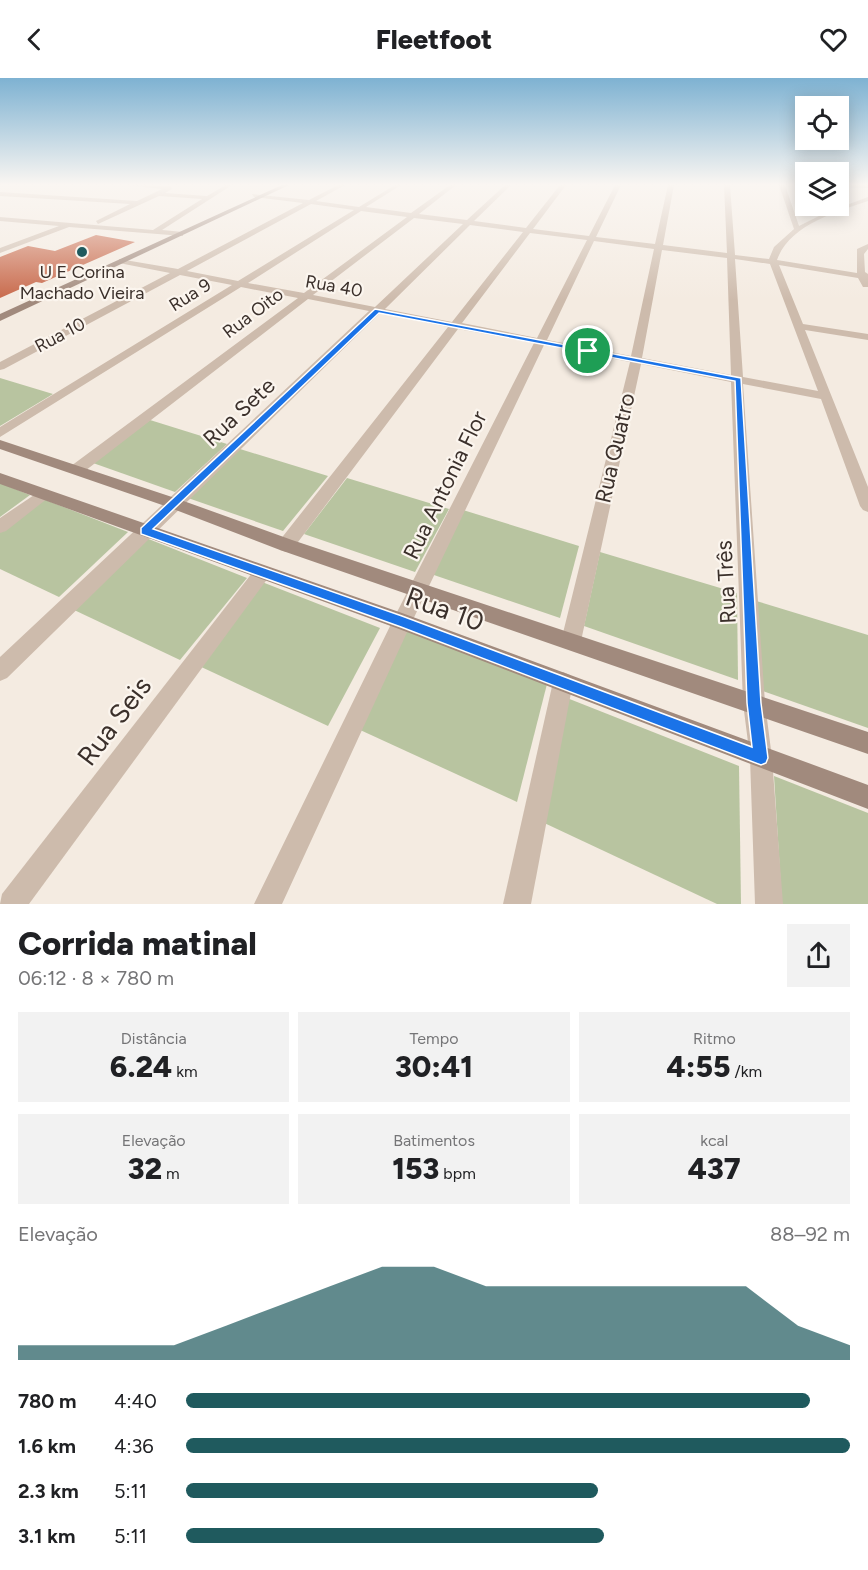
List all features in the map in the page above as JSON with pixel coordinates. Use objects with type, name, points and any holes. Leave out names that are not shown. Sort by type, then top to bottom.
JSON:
[{"type":"street","points":[[66,224],[159,229],[167,224]]},
{"type":"street","points":[[0,250],[72,224]]},
{"type":"street","points":[[111,224],[176,233]]},
{"type":"street","points":[[0,310],[196,224]]},
{"type":"street","name":"Rua 10","points":[[0,367],[268,224]]},
{"type":"street","name":"Rua 9","points":[[0,433],[335,224]]},
{"type":"street","name":"Rua Oito","points":[[76,470],[402,224]]},
{"type":"street","name":"Rua Sete","points":[[0,671],[173,502],[378,311],[466,224]]},
{"type":"street","points":[[471,224],[774,262],[865,277]]},
{"type":"street","points":[[286,545],[457,325],[532,224]]},
{"type":"street","name":"Rua Antonia Flor","points":[[268,904],[402,622],[600,224]]},
{"type":"street","name":"Rua Quatro","points":[[571,641],[636,360],[664,224]]},
{"type":"street","name":"Rua Três","points":[[729,224],[739,379],[754,703],[761,758],[769,904]]},
{"type":"street","points":[[795,224],[797,229]]},
{"type":"street","points":[[806,224],[797,229],[773,254],[774,262],[796,326],[866,498]]},
{"type":"street","points":[[0,318],[176,233]]},
{"type":"street","points":[[868,246],[861,249],[859,255],[868,287]]},
{"type":"street","name":"Rua 40","points":[[122,261],[824,396]]},
{"type":"street","points":[[796,326],[868,337]]},
{"type":"street","name":"Rua 10","points":[[0,444],[173,502],[286,545],[868,743]]},
{"type":"street","name":"Rua 10","points":[[0,478],[402,622],[868,797]]},
{"type":"street","points":[[0,527],[43,494]]},
{"type":"street","name":"Rua Seis","points":[[12,904],[262,573]]},
{"type":"street","points":[[517,904],[563,682]]},
{"type":"green space","points":[[0,378],[53,394],[0,426]]},
{"type":"green space","points":[[150,420],[227,444],[175,492],[93,463]]},
{"type":"green space","points":[[240,449],[328,476],[283,531],[188,498]]},
{"type":"green space","points":[[347,478],[449,509],[415,572],[304,534]]},
{"type":"green space","points":[[0,483],[30,495],[0,517]]},
{"type":"green space","points":[[43,499],[128,532],[59,597],[0,569],[0,531]]},
{"type":"green space","points":[[463,510],[579,546],[560,618],[431,574]]},
{"type":"green space","points":[[146,538],[247,578],[180,660],[72,609]]},
{"type":"green space","points":[[600,552],[737,593],[738,680],[584,626]]},
{"type":"green space","points":[[262,582],[380,628],[328,726],[197,665]]},
{"type":"green space","points":[[753,600],[868,635],[868,728],[757,689]]},
{"type":"green space","points":[[407,630],[547,684],[517,802],[358,729]]},
{"type":"green space","points":[[567,698],[739,766],[741,904],[717,904],[540,821]]},
{"type":"green space","points":[[774,776],[868,813],[868,904],[782,904]]},
{"type":"building","name":"U E Corina Machado Vieira","points":[[96,235],[135,242],[42,283],[36,282],[0,298],[0,257],[28,246],[55,251]]},
{"type":"place","name":"U E Corina Machado Vieira","points":[[82,252]]},
{"type":"route","points":[[378,311],[588,351],[739,379],[754,703],[761,758],[402,622],[145,531],[173,502],[378,311]]}]
